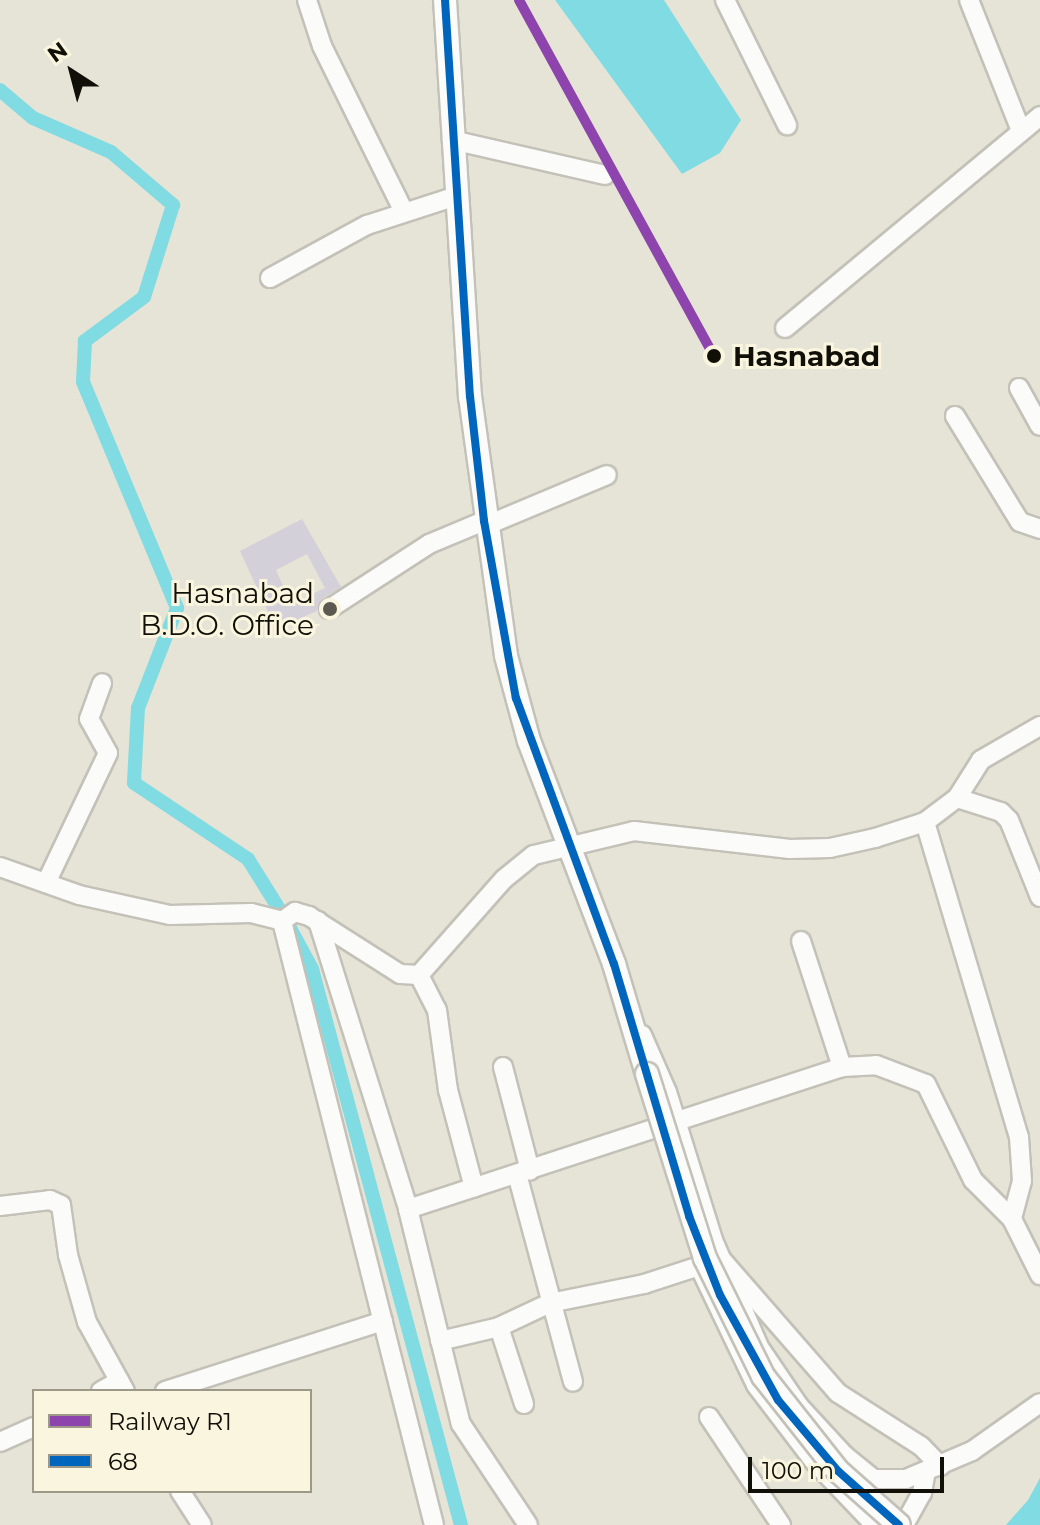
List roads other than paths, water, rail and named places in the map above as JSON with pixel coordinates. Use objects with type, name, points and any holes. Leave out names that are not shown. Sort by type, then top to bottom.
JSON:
[{"type":"main road","points":[[445,0],[456,196],[484,524],[516,698],[567,847],[631,1014],[705,1258],[763,1376],[838,1471],[902,1525]]},
{"type":"street","points":[[307,0],[322,46],[403,210]]},
{"type":"street","points":[[725,0],[787,125]]},
{"type":"street","points":[[969,0],[1040,142]]},
{"type":"street","points":[[785,328],[1030,124]]},
{"type":"street","points":[[452,140],[605,175]]},
{"type":"street","points":[[270,278],[326,244],[403,210],[456,196]]},
{"type":"street","points":[[1019,388],[1040,426]]},
{"type":"street","points":[[955,416],[1020,522],[1040,529]]},
{"type":"street","points":[[329,609],[429,544],[607,475]]},
{"type":"street","points":[[46,883],[108,753],[89,719],[102,683]]},
{"type":"street","points":[[419,975],[516,867],[534,855],[617,833],[656,831],[815,849],[925,822],[957,798],[981,760],[1040,726]]},
{"type":"street","points":[[957,798],[1001,812],[1009,820],[1039,890]]},
{"type":"street","points":[[925,822],[1019,1137],[1022,1181],[1012,1219]]},
{"type":"street","points":[[0,867],[46,883],[170,915],[251,913],[282,921],[295,912],[318,921],[400,974],[419,975]]},
{"type":"street","points":[[282,921],[434,1525]]},
{"type":"street","points":[[318,921],[408,1209],[461,1424],[528,1525]]},
{"type":"street","points":[[801,941],[842,1067]]},
{"type":"street","points":[[419,975],[437,1010],[448,1090],[474,1188]]},
{"type":"street","points":[[631,1014],[659,1069],[721,1259],[759,1347],[820,1431],[874,1479],[892,1481],[933,1468],[999,1435],[1040,1403]]},
{"type":"street","points":[[631,1014],[635,1069],[699,1266],[756,1385],[814,1461],[875,1525]]},
{"type":"street","points":[[408,1209],[842,1067],[876,1065],[926,1084],[973,1180],[1012,1219],[1040,1275]]},
{"type":"street","points":[[503,1067],[550,1303],[573,1382]]},
{"type":"street","points":[[0,1206],[50,1200],[61,1205],[68,1255],[87,1322],[122,1386]]},
{"type":"street","points":[[440,1341],[499,1327],[550,1303],[644,1284],[721,1259]]},
{"type":"street","points":[[721,1259],[838,1393],[921,1446],[933,1468]]},
{"type":"street","points":[[171,1389],[383,1321]]},
{"type":"street","points":[[499,1327],[524,1404]]},
{"type":"street","points":[[709,1417],[781,1525]]},
{"type":"street","points":[[0,1442],[32,1428]]},
{"type":"street","points":[[902,1525],[933,1468]]},
{"type":"street","points":[[181,1493],[202,1525]]},
{"type":"water","points":[[555,0],[664,0],[741,120],[720,153],[682,174]]},
{"type":"water","points":[[1040,1478],[1040,1525],[1006,1525],[1028,1500]]},
{"type":"waterway","points":[[0,90],[33,118],[111,152],[173,205],[144,297],[85,341],[83,382],[177,608],[138,708],[134,783],[248,859],[281,912]]},
{"type":"waterway","points":[[290,928],[312,969],[461,1525]]},
{"type":"rail line","name":"R1","points":[[519,0],[714,356]]},
{"type":"place","name":"Hasnabad","points":[[714,356]]},
{"type":"place","name":"Hasnabad B.D.O. Office","points":[[330,609]]}]
